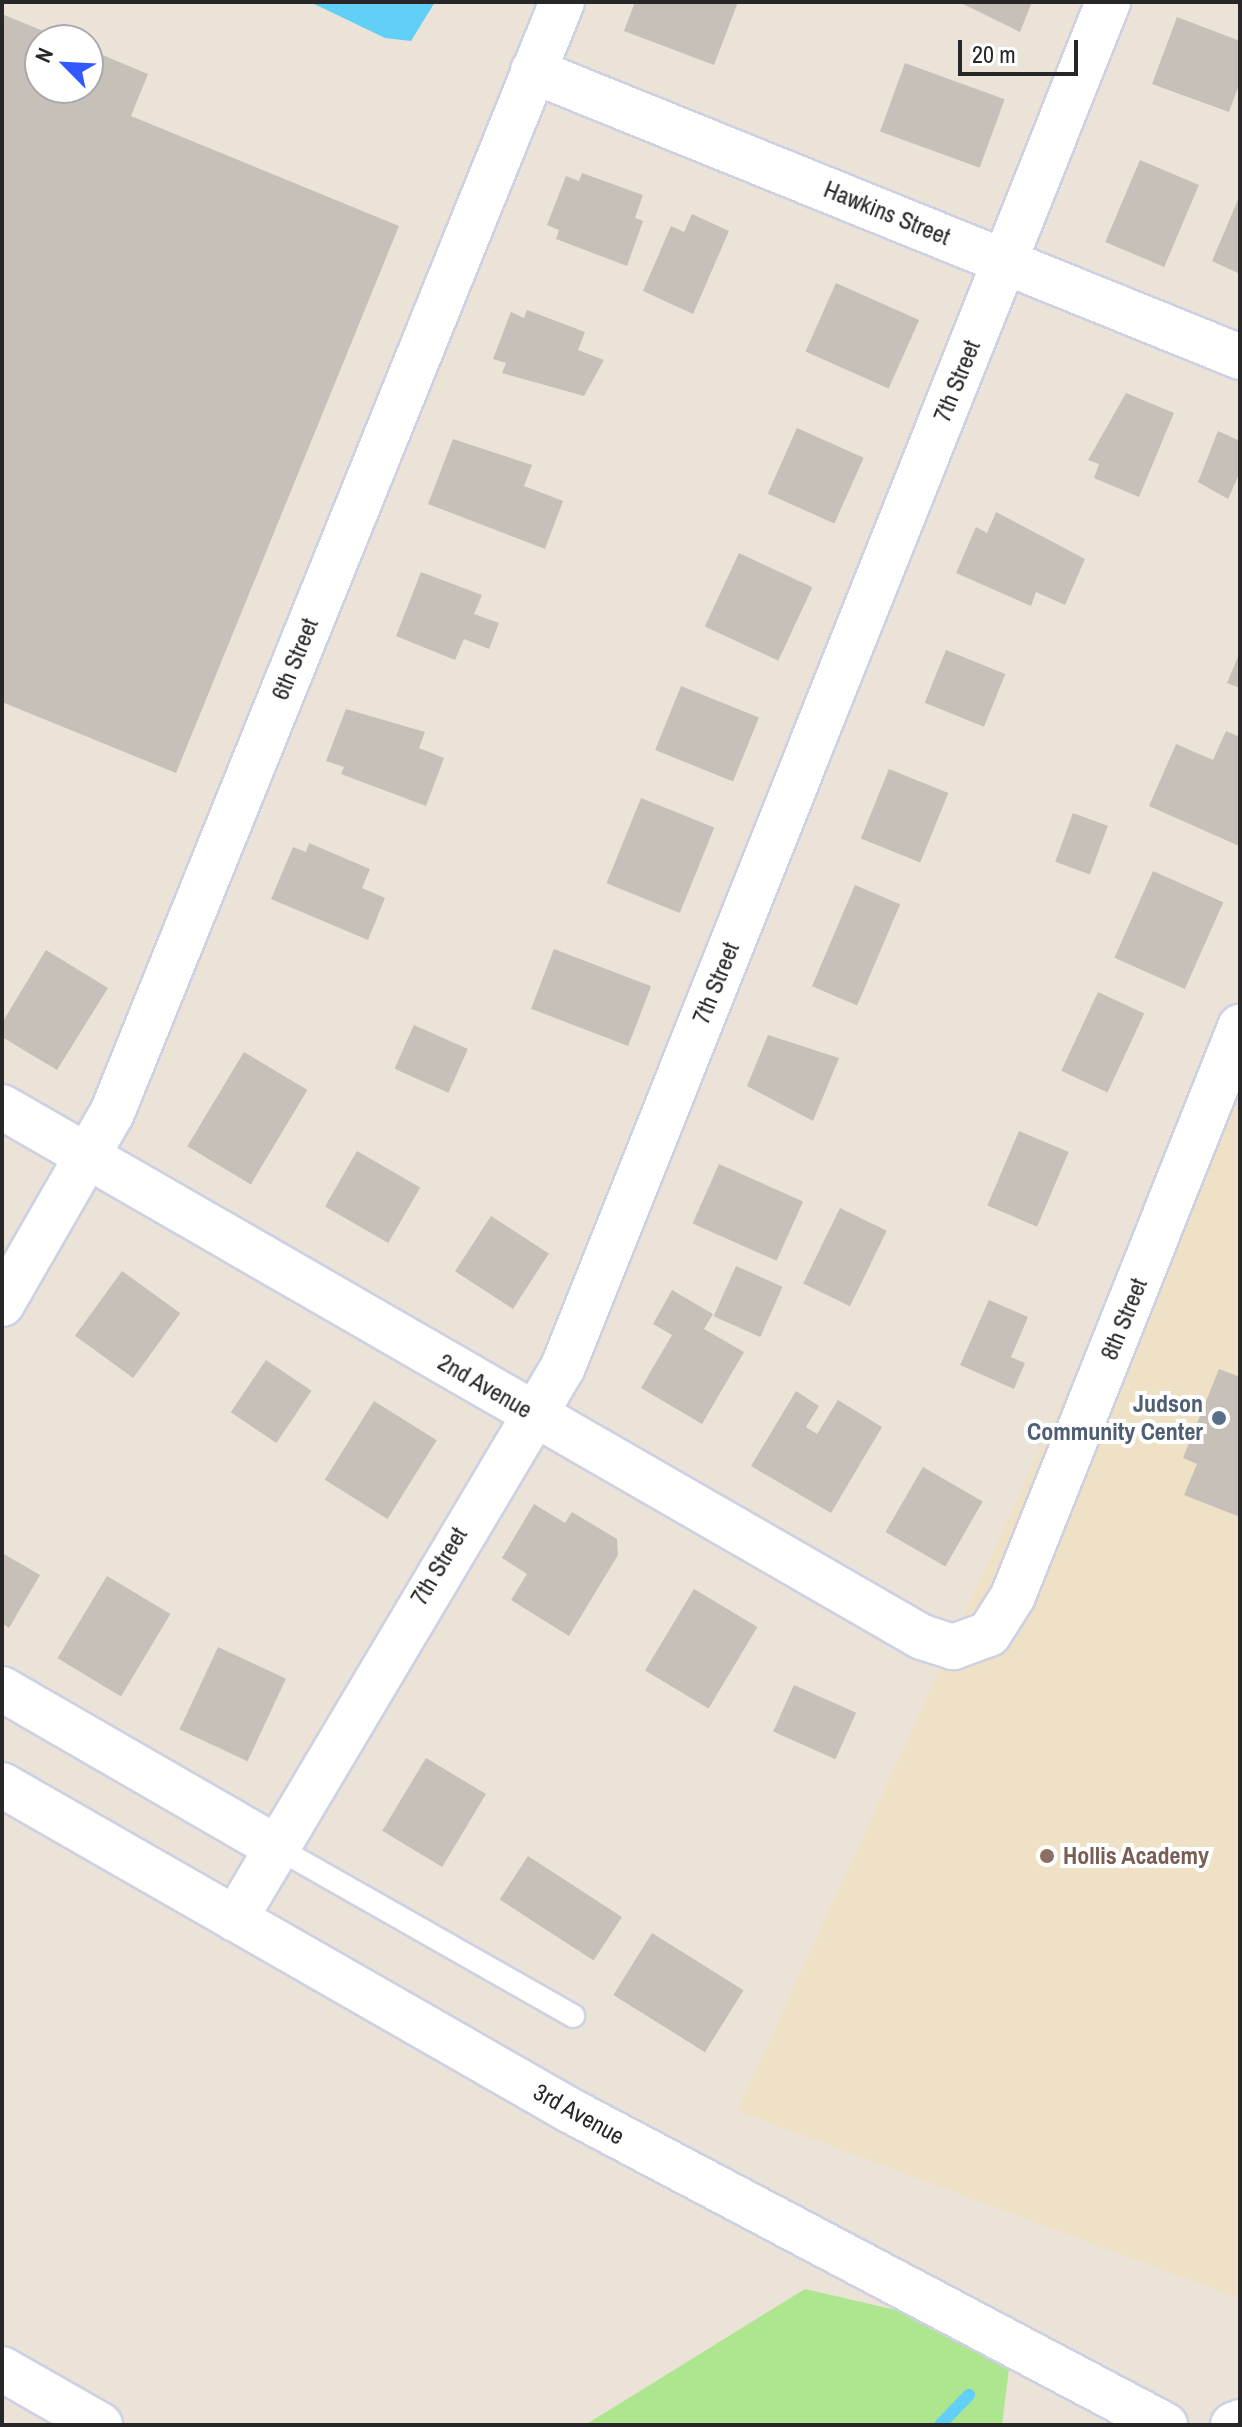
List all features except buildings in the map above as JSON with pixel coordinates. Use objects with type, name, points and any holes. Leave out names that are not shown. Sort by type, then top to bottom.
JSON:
[{"type":"street","name":"6th Street","points":[[2,1304],[112,1113],[562,2]]},
{"type":"street","name":"7th Street","points":[[235,1919],[274,1846],[563,1367],[1108,2]]},
{"type":"street","name":"Hawkins Street","points":[[533,71],[1240,357]]},
{"type":"street","name":"8th Street","points":[[974,1644],[1002,1620],[1013,1596],[1240,1027]]},
{"type":"street","name":"2nd Avenue","points":[[2,1107],[922,1637],[953,1647],[974,1644]]},
{"type":"street","points":[[2,1689],[274,1846]]},
{"type":"street","name":"3rd Avenue","points":[[2,1785],[571,2111],[1165,2425]]},
{"type":"street","points":[[2,2369],[100,2425]]},
{"type":"street","points":[[1233,2425],[1240,2422]]},
{"type":"lane","points":[[274,1846],[573,2016]]},
{"type":"shaded area","name":"Hollis Academy","points":[[1240,1014],[1240,2299],[737,2111]]},
{"type":"green space","points":[[805,2289],[1013,2337],[1002,2425],[585,2425]]},
{"type":"water","points":[[310,2],[435,2],[411,41],[385,38]]},
{"type":"waterway","points":[[940,2425],[969,2395]]},
{"type":"place","name":"Judson Community Center","points":[[1219,1418]]},
{"type":"place","name":"Hollis Academy","points":[[1047,1856]]}]
